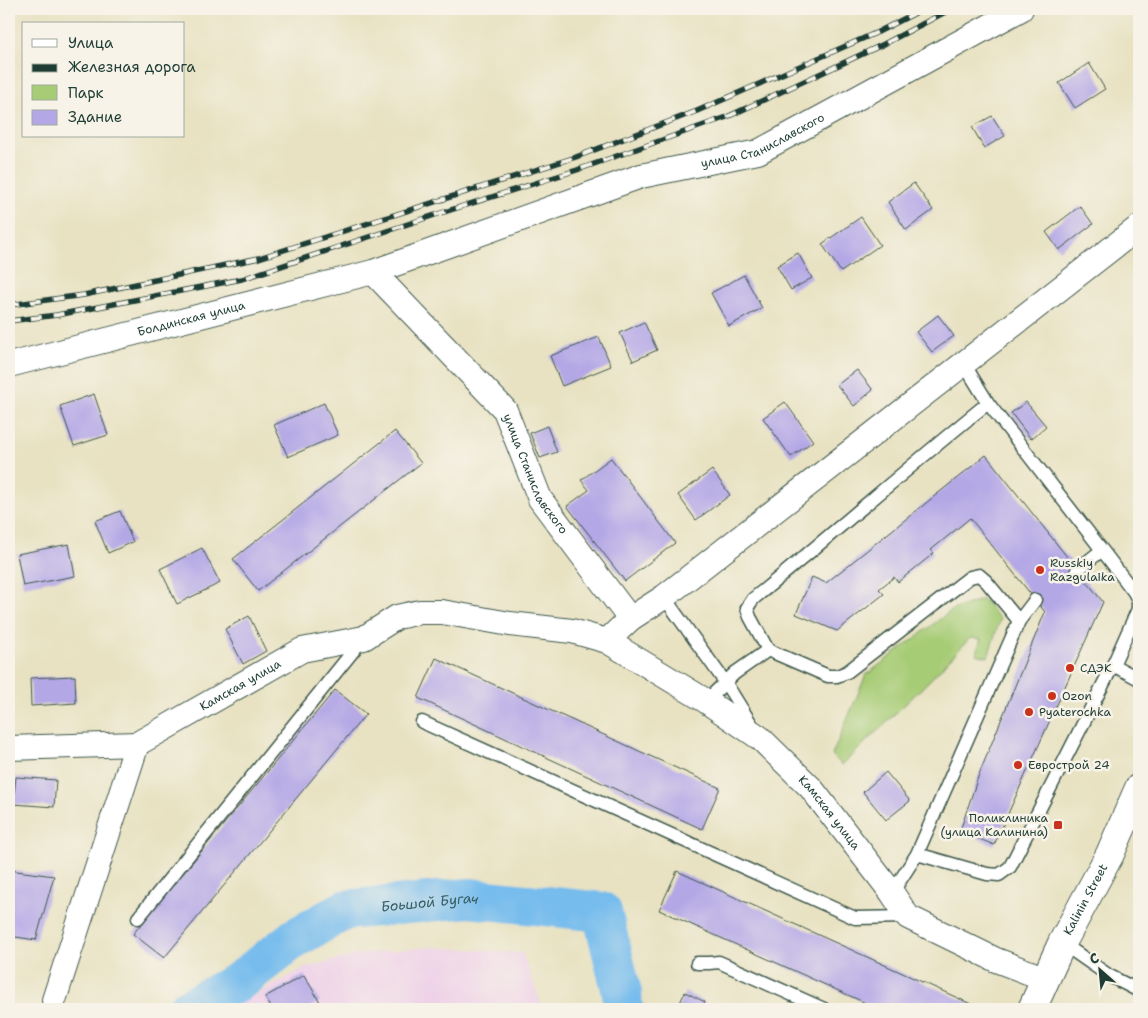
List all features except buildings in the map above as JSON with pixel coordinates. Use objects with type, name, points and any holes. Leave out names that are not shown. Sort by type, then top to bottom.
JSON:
[{"type":"main road","name":"Kalinin Street","points":[[1032,1009],[1062,943],[1110,854],[1139,788]]},
{"type":"street","name":"улица Станиславского","points":[[630,620],[540,499],[505,410],[373,272],[641,176],[758,152],[1021,9]]},
{"type":"street","points":[[607,641],[630,620],[664,597],[1139,227]]},
{"type":"street","name":"Болдинская улица","points":[[9,364],[373,272]]},
{"type":"street","name":"Камская улица","points":[[137,744],[302,650],[364,638],[397,618],[420,612],[442,612],[510,624],[572,632],[607,641],[706,701],[760,738],[811,788],[892,893],[908,917]]},
{"type":"street","points":[[9,748],[137,744],[54,1005]]},
{"type":"street","points":[[908,917],[996,960],[1046,979]]},
{"type":"lane","points":[[917,854],[987,874],[999,875],[1010,867],[1113,665],[1138,609],[1138,600],[1134,592],[988,403],[964,364]]},
{"type":"lane","points":[[988,403],[930,449],[753,599],[747,608],[768,650],[828,676],[837,676],[846,672],[970,577],[979,575],[986,580],[1019,622]]},
{"type":"lane","points":[[1077,570],[1102,550]]},
{"type":"lane","points":[[664,597],[725,682],[760,738]]},
{"type":"lane","points":[[892,893],[917,854],[1019,622],[1035,600]]},
{"type":"lane","points":[[138,918],[364,638]]},
{"type":"lane","points":[[706,701],[735,673],[768,650]]},
{"type":"lane","points":[[1113,665],[1139,679]]},
{"type":"lane","points":[[422,722],[855,918],[908,917]]},
{"type":"lane","points":[[1062,943],[1108,975],[1139,991]]},
{"type":"lane","points":[[696,963],[709,964],[719,962],[824,1009]]},
{"type":"shaded area","points":[[431,947],[522,953],[543,1009],[230,1009],[304,968],[361,954]]},
{"type":"green space","points":[[983,599],[1000,619],[988,657],[976,654],[981,639],[970,638],[925,685],[842,765],[832,755],[866,675],[952,610]]},
{"type":"waterway","name":"Боьшой Бугач","points":[[187,1009],[238,982],[295,938],[345,910],[469,898],[602,912],[622,993],[623,1009]]},
{"type":"railway","points":[[9,305],[84,295],[259,258],[576,157],[697,111],[878,32],[923,9]]},
{"type":"railway","points":[[9,321],[57,315],[242,279],[577,170],[727,117],[884,44],[951,9]]},
{"type":"place","name":"Russkiy Razgulaika","points":[[1040,570]]},
{"type":"place","name":"СДЭК","points":[[1070,668]]},
{"type":"place","name":"Ozon","points":[[1052,696]]},
{"type":"place","name":"Pyaterochka","points":[[1029,712]]},
{"type":"place","name":"Еврострой 24","points":[[1018,765]]},
{"type":"place","name":"Поликлиника (улица Калинина)","points":[[1058,825]]}]
